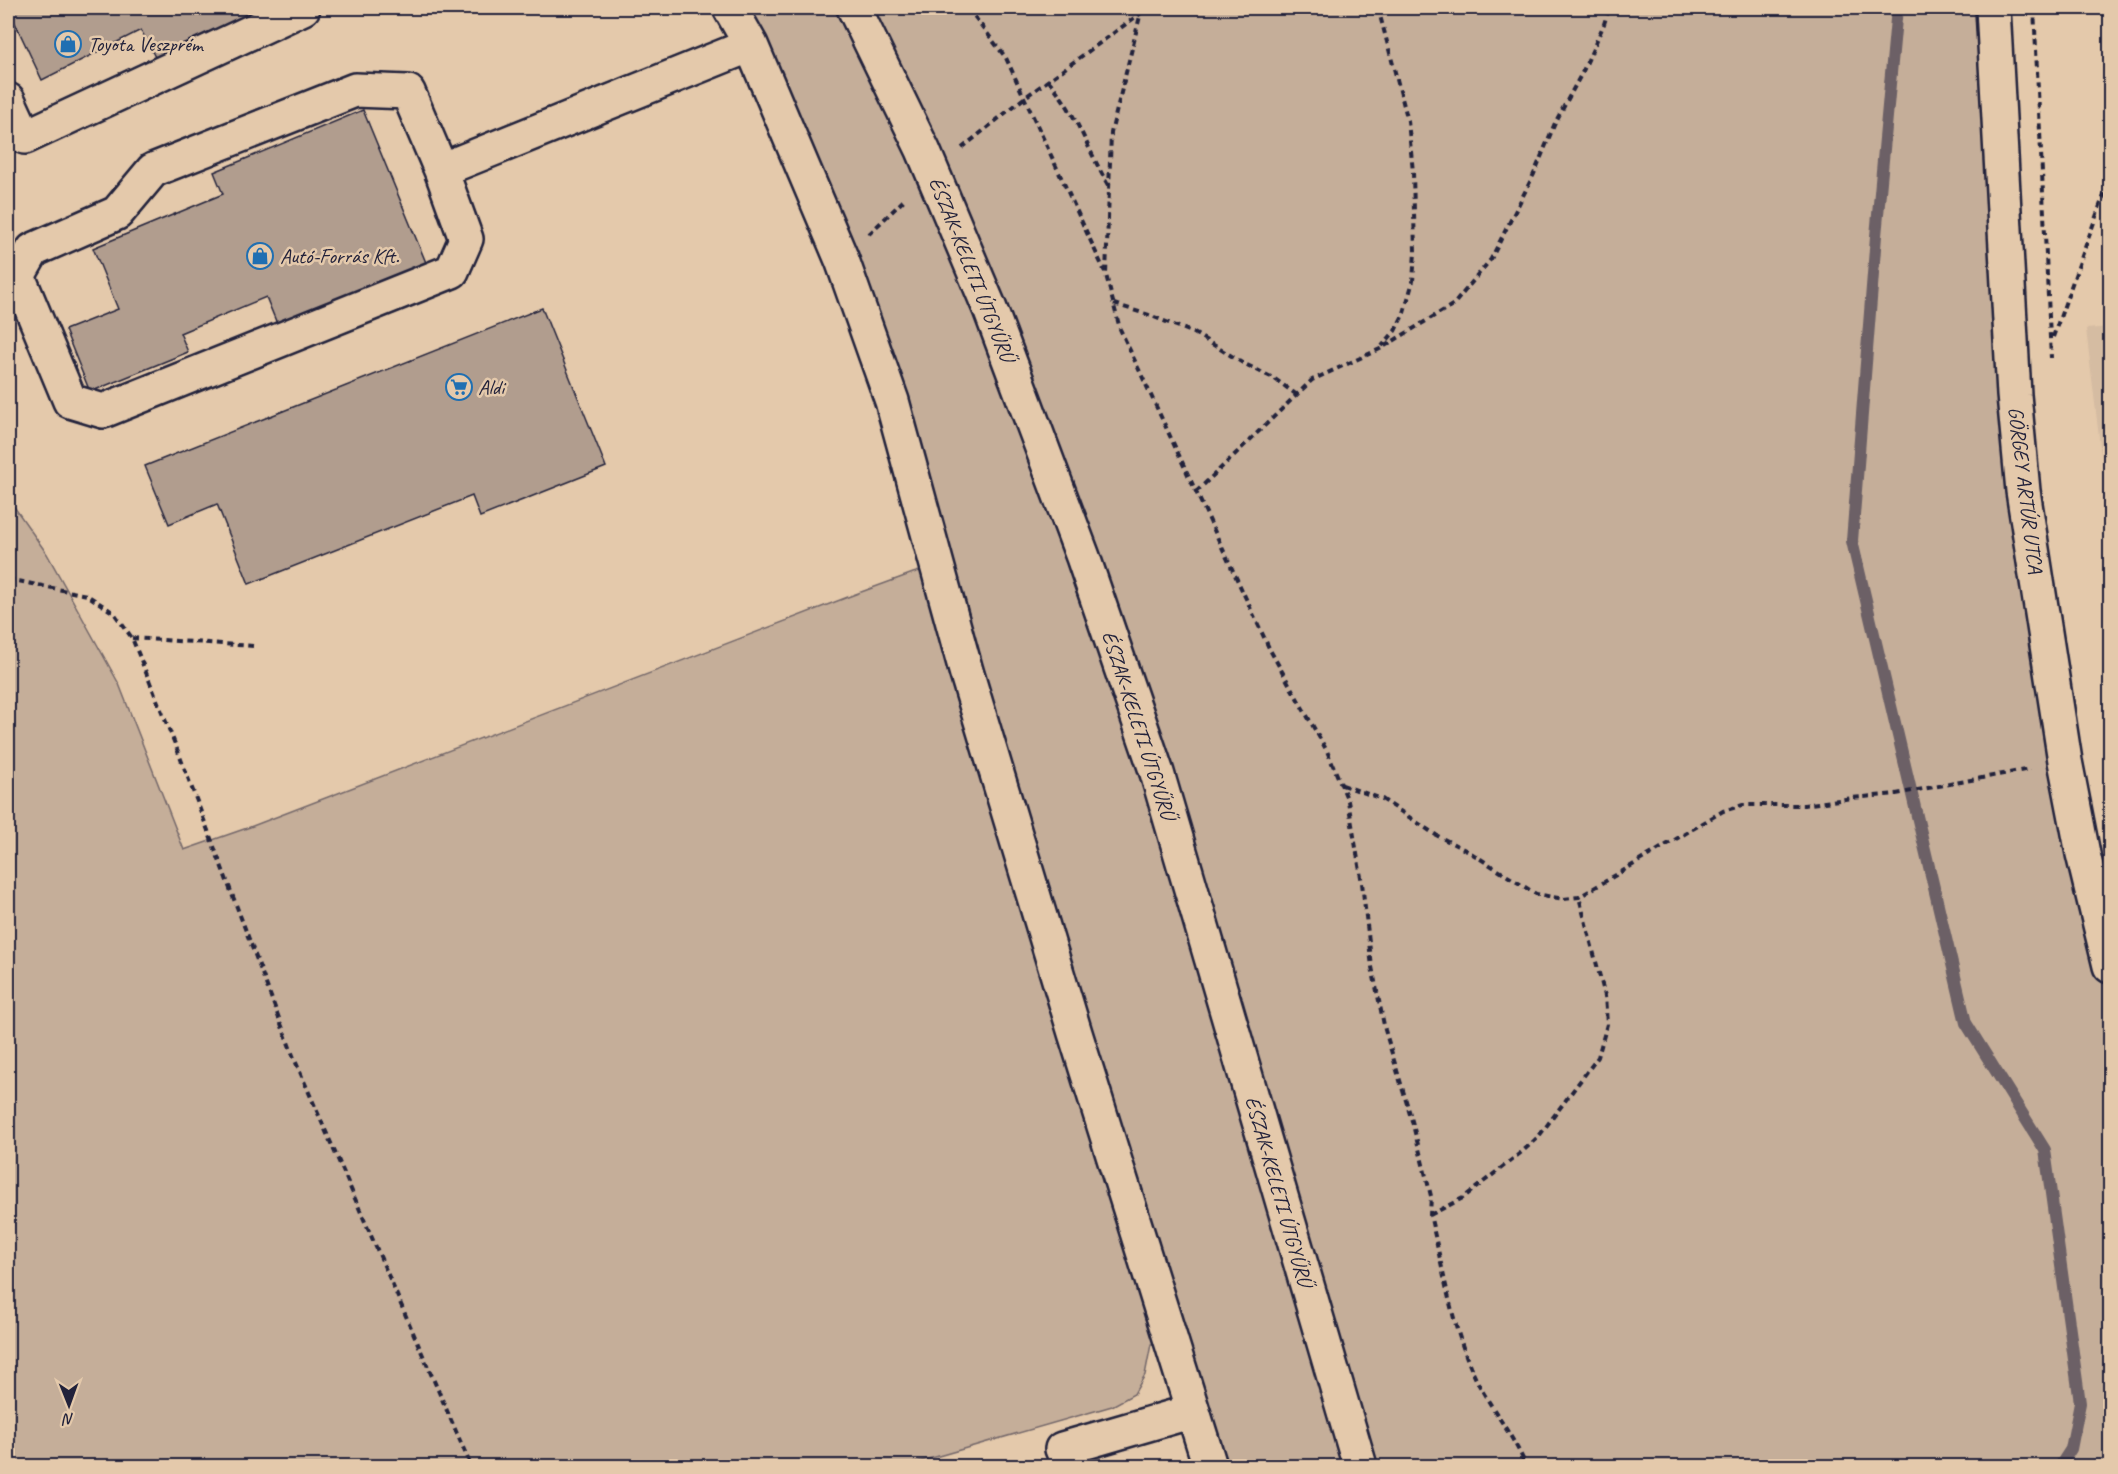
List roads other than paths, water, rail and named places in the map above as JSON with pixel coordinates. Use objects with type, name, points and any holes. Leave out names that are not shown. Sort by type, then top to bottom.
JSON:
[{"type":"main road","points":[[8,100],[25,137],[303,8]]},
{"type":"main road","points":[[730,8],[751,45],[842,260],[892,401],[966,671],[1075,1033],[1210,1467]]},
{"type":"main road","name":"ÉSZAK-KELETI ÚTGYŰRŰ","points":[[854,8],[932,172],[990,309],[1083,557],[1157,773],[1360,1467]]},
{"type":"main road","name":"GÖRGEY ARTÚR UTCA","points":[[1993,8],[2013,383],[2023,491],[2065,761],[2083,854],[2110,966]]},
{"type":"main road","points":[[441,170],[751,45]]},
{"type":"main road","points":[[355,90],[408,92],[441,170],[466,239],[452,271],[103,411],[70,402],[18,276],[33,250],[117,213],[153,170],[355,90]]},
{"type":"main road","points":[[1062,1449],[1193,1411]]},
{"type":"waterway","points":[[1897,8],[1852,541],[1966,1023],[2045,1150],[2080,1403],[2071,1449],[2060,1466]]},
{"type":"place","name":"Toyota Veszprém","points":[[68,44]]},
{"type":"place","name":"Autó-Forrás Kft.","points":[[260,256]]},
{"type":"place","name":"Aldi","points":[[459,387]]}]
